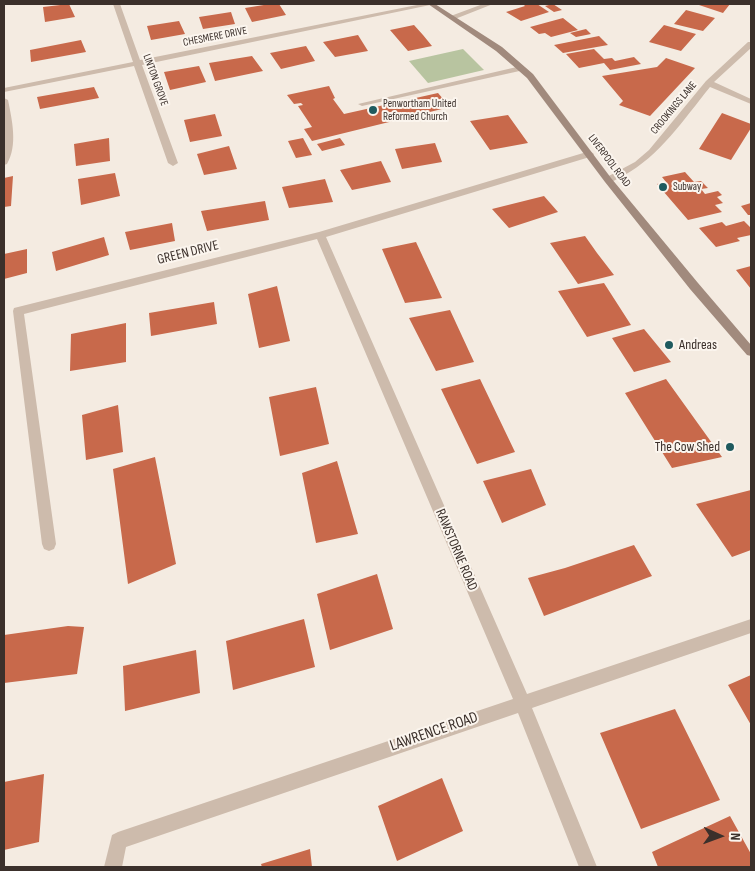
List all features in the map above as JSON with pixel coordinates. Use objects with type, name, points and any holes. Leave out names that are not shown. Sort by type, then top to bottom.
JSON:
[{"type":"street","name":"LINTON GROVE","points":[[116,4],[173,164]]},
{"type":"street","name":"CHESMERE DRIVE","points":[[4,90],[431,4]]},
{"type":"street","name":"LIVERPOOL ROAD","points":[[431,4],[499,49],[521,68],[590,154],[608,180],[694,286],[751,352]]},
{"type":"street","points":[[452,17],[489,4]]},
{"type":"street","name":"CROOKINGS LANE","points":[[608,180],[638,164],[652,152],[709,83],[751,44]]},
{"type":"street","points":[[362,104],[521,68]]},
{"type":"street","points":[[709,83],[751,102]]},
{"type":"street","points":[[4,100],[9,142],[8,155],[4,162]]},
{"type":"street","name":"GREEN DRIVE","points":[[49,544],[18,311],[320,235],[590,154]]},
{"type":"street","name":"RAWSTORNE ROAD","points":[[320,235],[522,702],[588,867]]},
{"type":"street","name":"LAWRENCE ROAD","points":[[113,867],[118,840],[751,626]]},
{"type":"green space","points":[[463,49],[484,70],[428,83],[409,61]]},
{"type":"building","points":[[69,4],[75,17],[45,22],[43,7]]},
{"type":"building","points":[[279,4],[286,15],[252,22],[245,8]]},
{"type":"building","points":[[523,4],[537,4],[549,12],[521,21],[506,12],[525,6]]},
{"type":"building","points":[[553,4],[562,10],[554,12],[545,6]]},
{"type":"building","points":[[696,4],[730,4],[723,13]]},
{"type":"building","points":[[686,10],[715,18],[703,31],[674,24]]},
{"type":"building","points":[[231,12],[235,24],[203,29],[199,17]]},
{"type":"building","points":[[563,18],[578,30],[551,37],[545,33],[539,34],[530,27]]},
{"type":"building","points":[[179,21],[185,34],[151,40],[147,26]]},
{"type":"building","points":[[414,25],[432,46],[408,51],[390,30]]},
{"type":"building","points":[[664,25],[696,34],[681,51],[649,42]]},
{"type":"building","points":[[586,29],[591,34],[576,37],[570,33]]},
{"type":"building","points":[[358,35],[368,51],[335,57],[323,42]]},
{"type":"building","points":[[599,36],[608,45],[563,53],[554,45]]},
{"type":"building","points":[[81,40],[86,52],[31,62],[30,50]]},
{"type":"building","points":[[306,46],[315,61],[281,69],[270,53]]},
{"type":"building","points":[[594,49],[604,59],[612,58],[615,61],[634,57],[641,64],[610,70],[604,63],[579,68],[566,54]]},
{"type":"building","points":[[252,56],[263,71],[215,81],[209,63]]},
{"type":"building","points":[[666,58],[695,68],[650,116],[619,105],[623,101],[602,76],[657,67]]},
{"type":"building","points":[[199,66],[206,82],[170,90],[164,72]]},
{"type":"building","points":[[329,86],[335,98],[333,99],[344,114],[438,93],[450,107],[312,141],[304,129],[312,127],[298,106],[303,105],[301,103],[294,104],[287,95]]},
{"type":"building","points":[[94,87],[99,98],[40,109],[37,97]]},
{"type":"building","points":[[722,113],[751,124],[751,128],[731,160],[699,149]]},
{"type":"building","points":[[215,114],[222,136],[190,142],[184,120]]},
{"type":"building","points":[[508,115],[528,143],[490,150],[470,121]]},
{"type":"building","points":[[109,138],[110,161],[76,166],[74,144]]},
{"type":"building","points":[[303,138],[312,155],[296,158],[288,141]]},
{"type":"building","points":[[340,138],[345,145],[322,151],[317,144]]},
{"type":"building","points":[[435,143],[442,162],[402,169],[395,149]]},
{"type":"building","points":[[229,146],[237,169],[204,175],[197,154]]},
{"type":"building","points":[[381,161],[391,182],[352,190],[340,170]]},
{"type":"building","points":[[685,172],[694,182],[701,181],[708,188],[701,189],[705,194],[718,191],[722,195],[717,197],[723,203],[715,205],[722,212],[688,220],[657,184],[666,182],[662,177]]},
{"type":"building","points":[[115,173],[120,196],[81,205],[78,179]]},
{"type":"building","points":[[13,176],[11,206],[4,207],[4,178]]},
{"type":"building","points":[[325,179],[333,202],[289,208],[282,187]]},
{"type":"building","points":[[544,196],[558,212],[509,228],[492,209]]},
{"type":"building","points":[[265,201],[269,220],[207,231],[201,211]]},
{"type":"building","points":[[751,203],[751,215],[748,215],[741,206]]},
{"type":"building","points":[[744,221],[751,228],[751,235],[737,238],[740,241],[716,247],[699,228],[722,222],[726,226]]},
{"type":"building","points":[[172,223],[175,241],[130,250],[125,232]]},
{"type":"building","points":[[585,236],[614,275],[578,284],[550,243]]},
{"type":"building","points":[[104,237],[109,255],[56,271],[52,252]]},
{"type":"building","points":[[416,242],[442,298],[405,303],[382,249]]},
{"type":"building","points":[[27,249],[27,273],[4,279],[4,254]]},
{"type":"building","points":[[751,266],[751,289],[736,270]]},
{"type":"building","points":[[604,283],[631,325],[587,337],[558,291]]},
{"type":"building","points":[[277,286],[290,341],[259,348],[248,294]]},
{"type":"building","points":[[214,302],[217,324],[151,336],[149,313]]},
{"type":"building","points":[[450,310],[474,362],[436,371],[409,318]]},
{"type":"building","points":[[126,323],[126,362],[70,371],[71,334]]},
{"type":"building","points":[[644,329],[671,362],[634,372],[612,338]]},
{"type":"building","points":[[480,379],[515,452],[477,464],[441,389]]},
{"type":"building","points":[[666,379],[722,457],[672,468],[625,393]]},
{"type":"building","points":[[316,387],[329,444],[280,456],[269,397]]},
{"type":"building","points":[[118,405],[123,452],[86,460],[82,415]]},
{"type":"building","points":[[155,457],[176,564],[128,584],[113,469]]},
{"type":"building","points":[[337,461],[358,534],[316,543],[302,473]]},
{"type":"building","points":[[531,469],[546,505],[502,523],[483,481]]},
{"type":"building","points":[[751,490],[751,550],[732,557],[696,504]]},
{"type":"building","points":[[634,545],[652,576],[544,616],[528,578]]},
{"type":"building","points":[[377,574],[393,629],[330,650],[317,594]]},
{"type":"building","points":[[304,619],[315,667],[233,690],[226,641]]},
{"type":"building","points":[[68,626],[84,627],[77,674],[4,683],[4,635]]},
{"type":"building","points":[[196,650],[200,693],[125,711],[123,666]]},
{"type":"building","points":[[751,675],[751,725],[728,685]]},
{"type":"building","points":[[675,709],[720,800],[641,829],[600,733]]},
{"type":"building","points":[[44,774],[39,842],[4,850],[4,782]]},
{"type":"building","points":[[442,778],[463,831],[397,861],[378,806]]},
{"type":"building","points":[[730,816],[751,854],[751,867],[658,867],[652,852]]},
{"type":"building","points":[[310,849],[312,867],[262,867],[261,864]]},
{"type":"place","name":"Penwortham United Reformed Church","points":[[373,110]]},
{"type":"place","name":"Subway","points":[[663,187]]},
{"type":"place","name":"Andreas","points":[[669,345]]},
{"type":"place","name":"The Cow Shed","points":[[730,447]]}]
